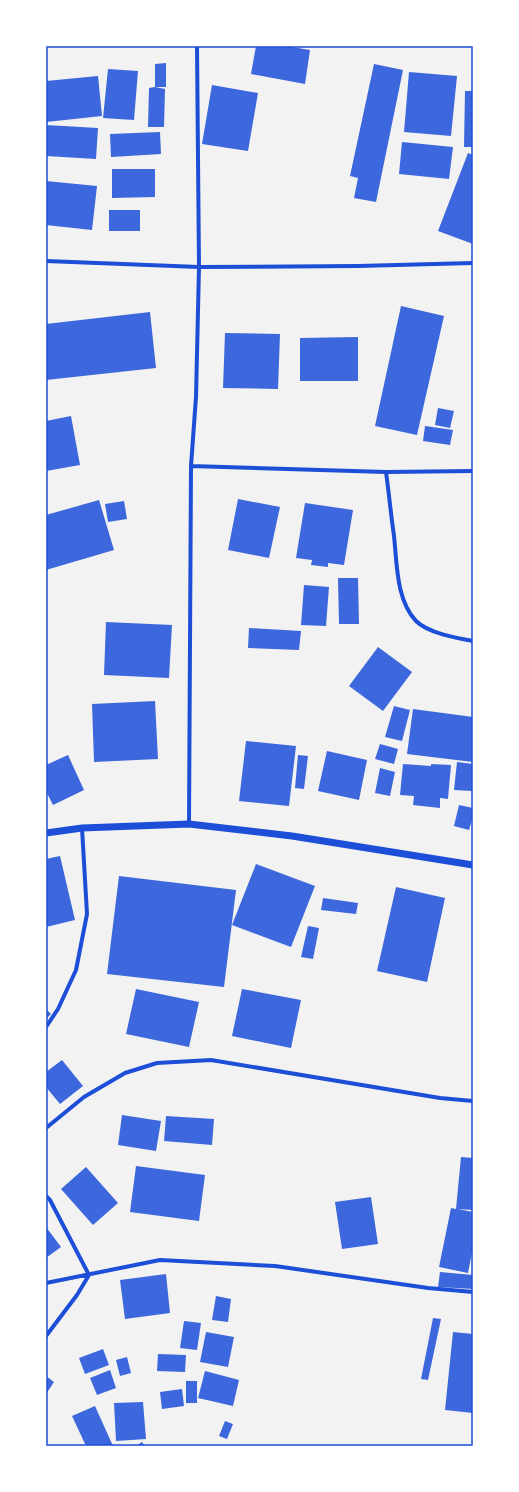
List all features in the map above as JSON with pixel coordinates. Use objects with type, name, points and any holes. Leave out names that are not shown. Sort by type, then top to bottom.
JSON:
[{"type":"street","points":[[190,824],[191,466],[196,397],[199,267],[197,46]]},
{"type":"street","points":[[46,261],[199,267],[358,266],[473,262]]},
{"type":"street","points":[[191,466],[386,472],[473,471]]},
{"type":"street","points":[[386,472],[399,585],[407,608],[416,621],[431,630],[473,641]]},
{"type":"street","points":[[46,833],[82,828],[190,824],[292,836],[473,865]]},
{"type":"street","points":[[46,1027],[58,1009],[76,970],[87,914],[82,828]]},
{"type":"street","points":[[46,1128],[90,1093],[125,1073],[157,1063],[211,1060],[433,1096],[473,1101]]},
{"type":"street","points":[[46,1196],[50,1200],[89,1275]]},
{"type":"street","points":[[46,1283],[160,1260],[275,1266],[428,1288],[473,1292]]},
{"type":"street","points":[[46,1336],[77,1295],[89,1275]]},
{"type":"building","points":[[256,46],[286,46],[310,50],[305,84],[251,74]]},
{"type":"building","points":[[166,63],[166,87],[155,87],[155,64]]},
{"type":"building","points":[[374,64],[403,70],[376,202],[354,198],[358,178],[350,176]]},
{"type":"building","points":[[108,69],[138,71],[134,120],[103,118]]},
{"type":"building","points":[[409,72],[457,76],[451,136],[404,132]]},
{"type":"building","points":[[98,76],[102,116],[46,122],[46,81]]},
{"type":"building","points":[[212,85],[258,93],[248,151],[202,144]]},
{"type":"building","points":[[155,87],[165,89],[164,127],[148,127],[149,88]]},
{"type":"building","points":[[465,91],[473,91],[473,147],[464,147]]},
{"type":"building","points":[[46,125],[98,128],[96,159],[46,156]]},
{"type":"building","points":[[160,132],[161,154],[111,157],[110,134]]},
{"type":"building","points":[[402,142],[453,147],[449,179],[399,174]]},
{"type":"building","points":[[468,153],[473,155],[473,244],[438,231]]},
{"type":"building","points":[[112,169],[155,169],[155,197],[112,198]]},
{"type":"building","points":[[46,181],[97,186],[92,230],[46,225]]},
{"type":"building","points":[[109,210],[140,210],[140,231],[109,231]]},
{"type":"building","points":[[401,306],[444,316],[417,435],[375,426]]},
{"type":"building","points":[[150,312],[156,368],[46,380],[46,324]]},
{"type":"building","points":[[225,333],[280,334],[278,389],[223,388]]},
{"type":"building","points":[[358,337],[358,381],[300,381],[300,338]]},
{"type":"building","points":[[438,408],[454,411],[450,428],[435,425]]},
{"type":"building","points":[[71,416],[80,465],[46,471],[46,421]]},
{"type":"building","points":[[425,426],[453,430],[450,445],[423,441]]},
{"type":"building","points":[[238,499],[280,507],[269,558],[228,550]]},
{"type":"building","points":[[99,500],[114,550],[46,570],[46,515]]},
{"type":"building","points":[[124,501],[127,519],[108,522],[105,504]]},
{"type":"building","points":[[305,503],[353,510],[344,565],[328,563],[328,567],[311,565],[312,560],[296,558]]},
{"type":"building","points":[[338,578],[358,578],[359,624],[339,624]]},
{"type":"building","points":[[304,585],[329,587],[326,626],[301,625]]},
{"type":"building","points":[[106,622],[172,625],[169,678],[104,675]]},
{"type":"building","points":[[249,628],[301,631],[299,650],[248,648]]},
{"type":"building","points":[[378,647],[412,672],[383,711],[349,686]]},
{"type":"building","points":[[155,701],[158,759],[94,762],[92,704]]},
{"type":"building","points":[[394,706],[410,710],[402,741],[385,737]]},
{"type":"building","points":[[413,709],[473,717],[473,762],[407,754]]},
{"type":"building","points":[[246,741],[296,746],[289,806],[239,801]]},
{"type":"building","points":[[380,744],[398,749],[394,764],[375,759]]},
{"type":"building","points":[[327,751],[367,760],[359,800],[318,791]]},
{"type":"building","points":[[68,755],[84,790],[53,805],[46,791],[46,765]]},
{"type":"building","points":[[298,755],[308,756],[304,789],[295,788]]},
{"type":"building","points":[[457,762],[473,764],[473,791],[454,790]]},
{"type":"building","points":[[403,764],[431,766],[431,764],[451,765],[448,799],[440,798],[440,808],[413,805],[414,796],[400,795]]},
{"type":"building","points":[[380,768],[395,772],[390,796],[375,793]]},
{"type":"building","points":[[459,805],[473,808],[473,816],[469,830],[454,826]]},
{"type":"building","points":[[60,856],[75,920],[46,927],[46,859]]},
{"type":"building","points":[[256,864],[315,886],[291,947],[232,925]]},
{"type":"building","points":[[119,876],[236,890],[224,987],[107,974]]},
{"type":"building","points":[[396,887],[445,898],[427,982],[377,971]]},
{"type":"building","points":[[323,898],[358,903],[356,914],[321,910]]},
{"type":"building","points":[[308,926],[319,928],[313,959],[301,957]]},
{"type":"building","points":[[136,989],[199,1002],[189,1047],[126,1034]]},
{"type":"building","points":[[242,989],[301,1000],[291,1048],[232,1036]]},
{"type":"building","points":[[46,1009],[51,1014],[46,1019]]},
{"type":"building","points":[[62,1060],[83,1086],[60,1104],[46,1087],[46,1072]]},
{"type":"building","points":[[122,1115],[161,1121],[156,1151],[118,1145]]},
{"type":"building","points":[[166,1116],[214,1119],[212,1145],[164,1141]]},
{"type":"building","points":[[461,1157],[473,1158],[473,1210],[458,1209],[473,1212],[473,1247],[468,1273],[439,1267],[451,1208],[456,1209]]},
{"type":"building","points":[[136,1166],[205,1175],[199,1221],[130,1212]]},
{"type":"building","points":[[86,1167],[118,1203],[93,1225],[61,1189]]},
{"type":"building","points":[[371,1197],[378,1244],[342,1249],[335,1202]]},
{"type":"building","points":[[46,1227],[61,1247],[46,1258]]},
{"type":"building","points":[[440,1272],[473,1275],[473,1289],[438,1287]]},
{"type":"building","points":[[166,1274],[170,1313],[125,1319],[120,1280]]},
{"type":"building","points":[[216,1296],[231,1299],[228,1322],[212,1320]]},
{"type":"building","points":[[433,1318],[441,1319],[428,1380],[421,1379]]},
{"type":"building","points":[[184,1321],[201,1323],[197,1350],[180,1348]]},
{"type":"building","points":[[206,1332],[234,1337],[228,1367],[200,1362]]},
{"type":"building","points":[[453,1332],[473,1334],[473,1413],[445,1410]]},
{"type":"building","points":[[103,1349],[109,1365],[85,1374],[79,1358]]},
{"type":"building","points":[[158,1354],[186,1355],[185,1372],[157,1371]]},
{"type":"building","points":[[127,1357],[131,1373],[120,1376],[116,1360]]},
{"type":"building","points":[[110,1370],[116,1388],[97,1395],[90,1378]]},
{"type":"building","points":[[205,1371],[239,1380],[233,1406],[198,1398]]},
{"type":"building","points":[[46,1376],[54,1382],[46,1394]]},
{"type":"building","points":[[186,1381],[197,1381],[197,1403],[186,1403]]},
{"type":"building","points":[[182,1389],[184,1406],[162,1409],[160,1392]]},
{"type":"building","points":[[143,1402],[146,1439],[116,1441],[114,1403]]},
{"type":"building","points":[[95,1406],[113,1446],[86,1446],[72,1416]]},
{"type":"building","points":[[225,1421],[233,1424],[227,1439],[219,1436]]},
{"type":"building","points":[[142,1442],[145,1446],[136,1446]]}]
